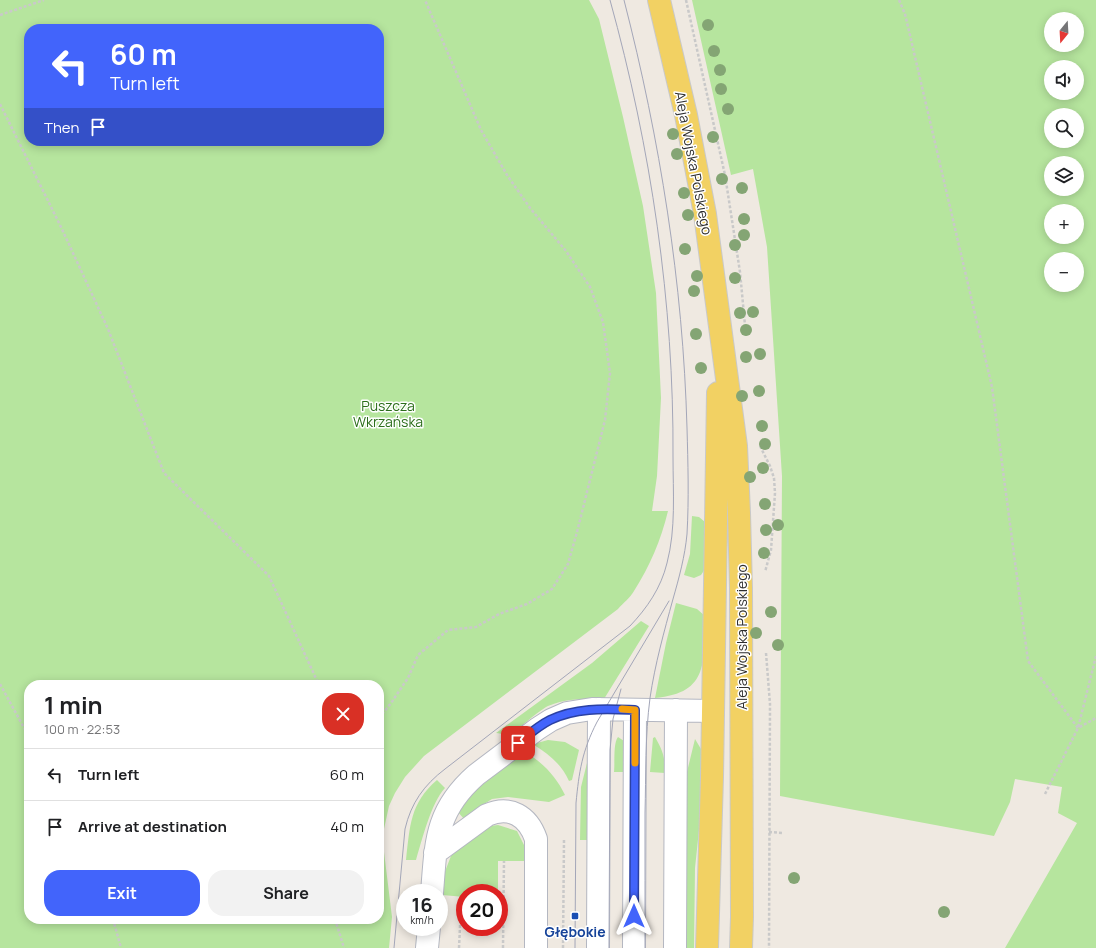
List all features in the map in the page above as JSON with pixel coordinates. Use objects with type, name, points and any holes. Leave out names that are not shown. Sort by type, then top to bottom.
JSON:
[{"type":"main road","name":"Aleja Wojska Polskiego","points":[[659,0],[696,163],[705,214],[719,328],[736,446],[741,588],[741,948]]},
{"type":"main road","name":"Aleja Wojska Polskiego","points":[[708,948],[719,328]]},
{"type":"street","points":[[433,884],[438,831],[446,811],[457,793],[469,781],[547,722],[571,712],[599,709],[713,711]]},
{"type":"street","points":[[598,948],[599,709]]},
{"type":"street","points":[[634,948],[635,710]]},
{"type":"street","points":[[675,948],[676,710]]},
{"type":"street","points":[[435,853],[486,815],[503,811],[512,812],[523,818],[531,827],[536,839],[536,948]]},
{"type":"street","points":[[742,917],[745,948]]},
{"type":"street","points":[[427,948],[428,936]]},
{"type":"path","points":[[0,15],[44,0]]},
{"type":"path","points":[[384,712],[408,678],[418,655],[448,630],[476,627],[499,614],[527,604],[552,589],[568,564],[577,532],[605,420],[610,373],[603,322],[590,287],[566,251],[530,208],[507,175],[485,137],[425,0]]},
{"type":"path","points":[[899,0],[905,14],[992,387],[1028,661],[1078,728]]},
{"type":"path","points":[[0,104],[61,227],[108,329],[164,473],[269,576],[317,680]]},
{"type":"path","points":[[765,651],[770,697],[769,948]]},
{"type":"path","points":[[1045,794],[1078,728],[1096,656]]},
{"type":"path","points":[[0,684],[24,728]]},
{"type":"path","points":[[1078,728],[1096,718]]},
{"type":"path","points":[[769,832],[783,833]]},
{"type":"path","points":[[563,948],[564,840]]},
{"type":"path","points":[[504,861],[504,884]]},
{"type":"path","points":[[115,924],[121,948]]},
{"type":"path","points":[[337,924],[344,948]]},
{"type":"path","points":[[459,948],[460,936]]},
{"type":"path","points":[[503,936],[503,948]]},
{"type":"green space","name":"Puszcza Wkrzańska","points":[[0,0],[589,0],[599,19],[643,206],[656,293],[661,398],[657,476],[652,511],[668,511],[654,552],[645,572],[631,596],[618,609],[424,756],[405,777],[395,793],[389,806],[384,829],[384,680],[24,680],[24,924],[384,924],[384,852],[392,917],[389,948],[0,948]]},
{"type":"green space","points":[[692,0],[1096,0],[1096,948],[1005,948],[1077,823],[1058,813],[1062,787],[1015,779],[1010,802],[994,836],[780,796],[782,476],[767,247],[753,169],[731,175]]},
{"type":"green space","points":[[692,516],[699,517],[705,522],[705,569],[701,575],[694,578],[684,575],[690,554]]},
{"type":"green space","points":[[676,603],[697,609],[705,616],[703,660],[700,672],[695,681],[686,689],[673,695],[655,698],[666,643]]},
{"type":"green space","points":[[641,621],[649,626],[604,699],[576,700],[555,703],[539,712],[510,735],[496,733],[592,663]]},
{"type":"green space","points":[[618,737],[624,741],[630,772],[614,772],[615,748]]},
{"type":"green space","points":[[655,737],[663,754],[665,773],[650,772],[653,738]]},
{"type":"green space","points":[[695,739],[701,749],[702,802],[695,868],[694,948],[685,948],[686,776]]},
{"type":"green space","points":[[548,740],[565,742],[579,750],[572,780],[569,781],[563,770],[554,760],[534,745]]},
{"type":"green space","points":[[524,751],[548,770],[565,795],[549,802],[508,797],[492,799],[464,819],[458,812],[471,794]]},
{"type":"green space","points":[[588,759],[593,840],[580,840],[581,787]]},
{"type":"green space","points":[[437,780],[445,788],[431,812],[416,860],[406,860],[410,826],[416,806],[421,797]]},
{"type":"green space","points":[[498,825],[517,831],[524,845],[525,861],[498,861],[498,884],[456,884],[456,896],[448,896],[448,884],[443,884],[444,874],[451,856],[469,840],[490,826]]},
{"type":"tram line","points":[[394,948],[405,829],[411,811],[419,795],[437,775],[630,626],[653,597],[661,581],[670,550],[673,524],[672,399],[664,284],[648,169],[625,56],[610,0]]},
{"type":"tram line","points":[[624,0],[637,53],[659,159],[668,212],[681,320],[688,454],[688,508],[686,542],[680,575],[657,660],[648,712],[645,813],[645,948]]},
{"type":"tram line","points":[[575,948],[576,803],[578,781],[585,752],[597,722],[669,601]]},
{"type":"tram line","points":[[609,948],[610,750],[613,719],[621,689]]},
{"type":"slow traffic","points":[[622,709],[635,710],[635,763]]},
{"type":"place","name":"Głębokie","points":[[575,916]]},
{"type":"route","points":[[518,743],[544,724],[567,714],[604,709],[635,710],[634,916]]}]
